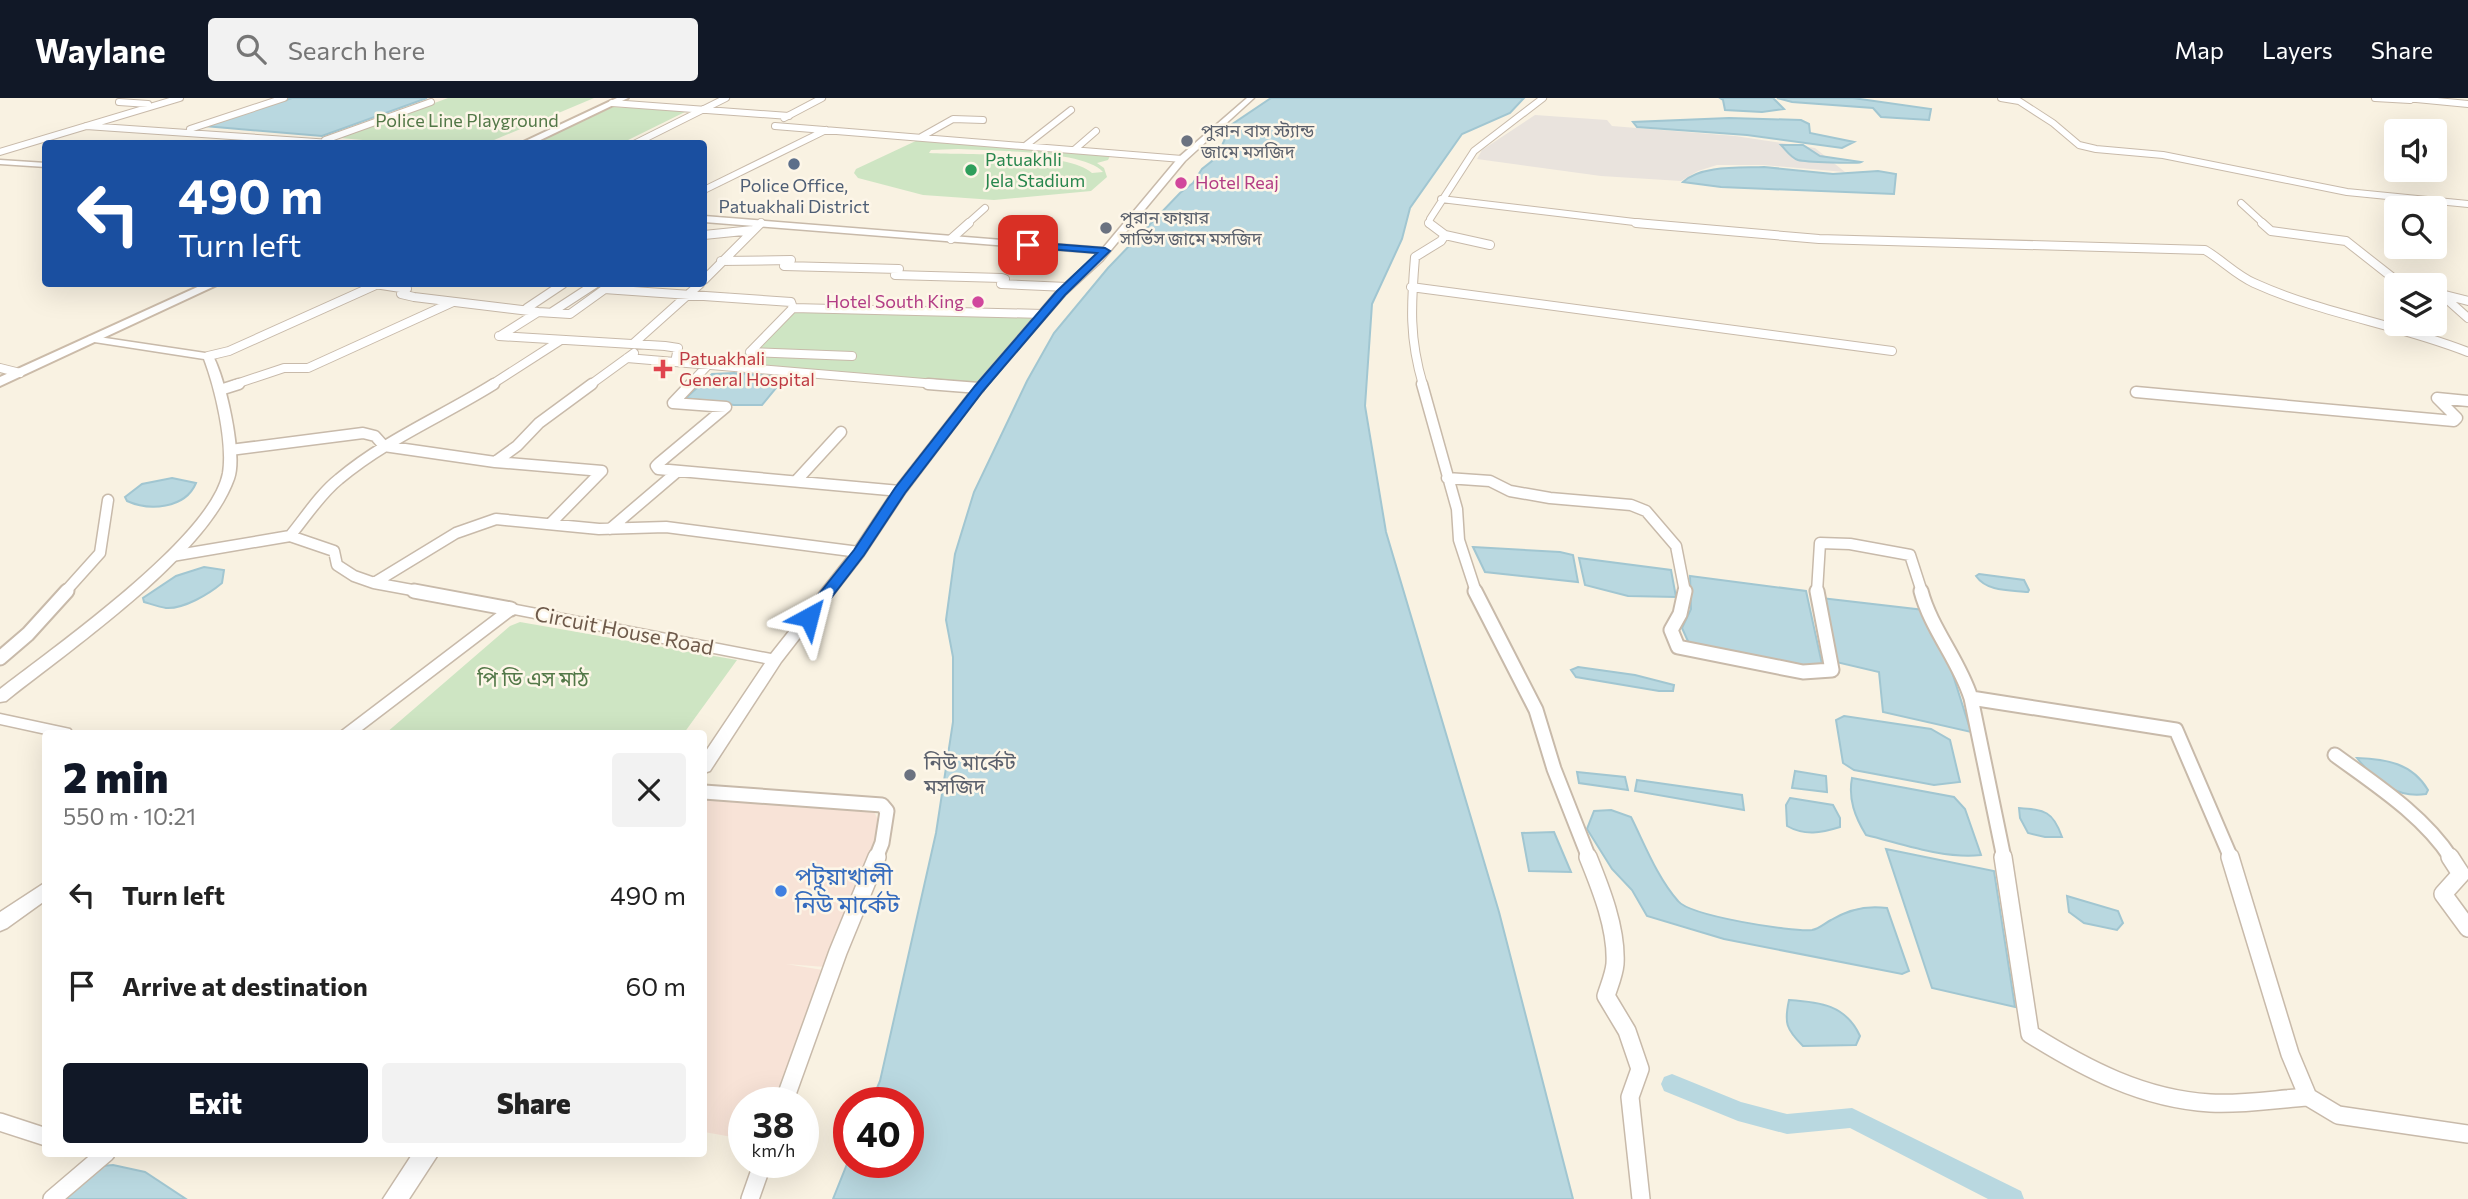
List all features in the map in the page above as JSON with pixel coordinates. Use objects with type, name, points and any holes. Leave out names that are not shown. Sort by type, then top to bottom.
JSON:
[{"type":"main road","points":[[532,140],[624,98]]},
{"type":"main road","points":[[0,382],[206,287]]},
{"type":"street","points":[[1,151],[180,98]]},
{"type":"street","points":[[183,132],[285,98]]},
{"type":"street","points":[[642,140],[726,98]]},
{"type":"street","points":[[822,98],[773,125],[1182,159]]},
{"type":"street","points":[[707,762],[775,660],[859,552],[900,491],[979,388],[1067,287],[1105,251],[1182,159],[1251,98]]},
{"type":"street","points":[[1490,245],[1445,235],[1429,224],[1441,200],[1474,150],[1543,98]]},
{"type":"street","points":[[2001,98],[2026,105],[2079,145],[2096,149],[2163,155],[2347,192],[2468,204]]},
{"type":"street","points":[[2375,98],[2468,104]]},
{"type":"street","points":[[119,102],[159,104]]},
{"type":"street","points":[[326,140],[430,102]]},
{"type":"street","points":[[612,103],[789,116]]},
{"type":"street","points":[[1025,146],[1071,110]]},
{"type":"street","points":[[921,138],[953,118],[983,120]]},
{"type":"street","points":[[86,126],[293,140]]},
{"type":"street","points":[[707,189],[826,130]]},
{"type":"street","points":[[1074,150],[1096,131]]},
{"type":"street","points":[[0,162],[42,165]]},
{"type":"street","points":[[1441,200],[1665,226],[1819,239],[2205,250],[2251,281],[2288,296],[2410,331],[2468,352]]},
{"type":"street","points":[[2241,202],[2271,231],[2343,240],[2386,273]]},
{"type":"street","points":[[951,239],[985,208]]},
{"type":"street","points":[[707,219],[757,227],[1105,251]]},
{"type":"street","points":[[707,234],[757,227]]},
{"type":"street","points":[[707,276],[757,227]]},
{"type":"street","points":[[1445,235],[1441,241],[1415,257],[1410,315],[1415,358],[1457,509],[1459,540],[1472,584],[1486,616],[1529,691],[1554,769],[1607,909],[1615,946],[1615,967],[1606,996],[1627,1031],[1640,1069],[1630,1097],[1641,1199]]},
{"type":"street","points":[[721,261],[791,260],[784,266],[899,269],[895,275],[1002,278],[1005,279],[1001,284],[1067,287]]},
{"type":"street","points":[[92,339],[208,356],[229,351],[369,287]]},
{"type":"street","points":[[395,287],[407,289],[401,295],[570,314],[608,287]]},
{"type":"street","points":[[527,308],[558,287]]},
{"type":"street","points":[[552,312],[590,287]]},
{"type":"street","points":[[634,344],[697,287]]},
{"type":"street","points":[[1411,287],[1892,351]]},
{"type":"street","points":[[604,289],[791,302],[793,308]]},
{"type":"street","points":[[2447,295],[2468,300]]},
{"type":"street","points":[[2447,301],[2468,318]]},
{"type":"street","points":[[220,390],[284,368],[308,368],[453,302]]},
{"type":"street","points":[[852,356],[750,352],[793,308],[1043,314]]},
{"type":"street","points":[[538,312],[499,336],[678,348],[675,362]]},
{"type":"street","points":[[290,536],[337,480],[384,446],[456,408],[561,340]]},
{"type":"street","points":[[495,462],[517,446],[539,423],[645,344]]},
{"type":"street","points":[[0,697],[172,556],[217,507],[229,476],[230,450],[220,390],[208,356]]},
{"type":"street","points":[[627,358],[979,388]]},
{"type":"street","points":[[708,365],[673,403],[726,407],[656,467],[900,491]]},
{"type":"street","points":[[0,368],[20,373]]},
{"type":"street","points":[[2136,391],[2454,421],[2457,418],[2437,398],[2468,401]]},
{"type":"street","points":[[797,480],[841,432]]},
{"type":"street","points":[[230,450],[363,433],[375,436],[384,446],[495,462],[602,471],[551,523]]},
{"type":"street","points":[[610,529],[678,471]]},
{"type":"street","points":[[1447,478],[1490,481],[1510,491],[1550,498],[1632,505],[1646,511],[1676,546],[1685,590],[1680,614],[1671,630],[1678,648],[1803,672],[1832,670],[1815,602],[1815,573],[1821,543],[1850,544],[1910,555],[1917,567],[1926,606],[1955,657],[1971,698],[2009,884],[2012,934],[2031,1034],[2082,1068],[2147,1094],[2212,1103],[2308,1097],[2338,1115],[2468,1134]]},
{"type":"street","points":[[0,658],[45,617],[100,553],[108,500]]},
{"type":"street","points":[[374,583],[456,533],[496,519],[610,529],[666,527],[859,552]]},
{"type":"street","points":[[172,556],[290,536],[334,551],[337,565],[354,576],[374,583],[511,609]]},
{"type":"street","name":"Circuit House Road","points":[[350,730],[511,609],[775,660]]},
{"type":"street","points":[[1971,698],[2176,730],[2225,840],[2290,1054],[2308,1097]]},
{"type":"street","points":[[0,719],[50,730]]},
{"type":"street","points":[[2335,755],[2397,801],[2439,840],[2461,874],[2443,894],[2468,928]]},
{"type":"street","points":[[707,792],[882,805],[887,811],[883,843],[838,952],[790,1087]]},
{"type":"street","points":[[0,923],[42,892]]},
{"type":"street","points":[[0,1122],[42,1135]]},
{"type":"street","points":[[52,1199],[101,1157]]},
{"type":"street","points":[[395,1199],[425,1157]]},
{"type":"street","points":[[750,1199],[757,1178]]},
{"type":"shaded area","points":[[1535,115],[1607,120],[1612,126],[1735,136],[1815,148],[1845,172],[1763,165],[1717,165],[1698,171],[1681,181],[1601,176],[1477,159],[1482,150]]},
{"type":"shaded area","name":"পটুয়াখালী নিউ মার্কেট","points":[[707,795],[872,807],[878,820],[872,853],[825,967],[786,964],[823,970],[780,1087],[728,1087],[728,1136],[707,1133]]},
{"type":"green space","name":"Police Line Playground","points":[[448,98],[594,98],[494,140],[340,138]]},
{"type":"green space","points":[[613,107],[687,111],[628,140],[541,140]]},
{"type":"green space","name":"Patuakhli Jela Stadium","points":[[920,139],[1110,156],[1108,160],[1097,163],[1104,168],[1107,177],[1091,191],[994,200],[923,195],[858,178],[854,173],[856,169]],"holes":[[[931,150],[1012,151],[1077,159],[1103,172],[1092,173],[1080,166],[1039,158],[929,153]]]},
{"type":"green space","points":[[791,308],[1036,315],[975,385],[732,366]]},
{"type":"green space","name":"পি ডি এস মাঠ","points":[[520,622],[737,660],[686,730],[389,730],[510,626]]},
{"type":"water","points":[[292,98],[427,98],[322,136],[204,126]]},
{"type":"water","points":[[1271,98],[1524,98],[1510,113],[1462,134],[1410,208],[1402,239],[1372,304],[1365,406],[1386,532],[1499,912],[1573,1199],[833,1199],[841,1178],[924,1178],[924,1087],[877,1087],[936,833],[953,722],[953,657],[946,620],[955,554],[974,492],[1027,381],[1054,333],[1108,268],[1180,193],[1193,183],[1202,169],[1217,157],[1231,125]]},
{"type":"water","points":[[1720,98],[1773,98],[1784,109],[1762,112],[1725,110]]},
{"type":"water","points":[[1777,98],[1853,98],[1931,109],[1929,120],[1881,117],[1873,108],[1792,102]]},
{"type":"water","points":[[1729,118],[1801,120],[1809,124],[1810,133],[1854,142],[1842,148],[1747,135],[1637,127],[1633,122]]},
{"type":"water","points":[[1781,145],[1803,145],[1820,156],[1861,162],[1798,160]]},
{"type":"water","points":[[1764,167],[1833,174],[1878,171],[1896,174],[1894,194],[1721,187],[1683,182],[1710,170]]},
{"type":"water","points":[[712,374],[785,377],[762,405],[734,405],[686,398]]},
{"type":"water","points":[[172,478],[196,483],[184,498],[156,507],[136,504],[127,501],[125,497],[142,484]]},
{"type":"water","points":[[1473,547],[1573,555],[1578,582],[1485,572]]},
{"type":"water","points":[[1579,558],[1671,570],[1676,597],[1628,596],[1585,585]]},
{"type":"water","points":[[204,567],[224,570],[222,583],[203,596],[173,608],[144,602],[143,598],[176,576]]},
{"type":"water","points":[[1979,574],[2024,580],[2029,590],[1993,588],[1976,576]]},
{"type":"water","points":[[1690,576],[1806,591],[1822,664],[1815,668],[1691,648],[1682,628],[1691,609]]},
{"type":"water","points":[[1821,598],[1924,610],[1931,634],[1946,653],[1971,732],[1883,712],[1879,672],[1836,662]]},
{"type":"water","points":[[1578,667],[1635,675],[1674,685],[1673,691],[1576,677],[1571,670]]},
{"type":"water","points":[[1844,716],[1931,729],[1950,740],[1960,782],[1934,785],[1854,770],[1843,763],[1836,720]]},
{"type":"water","points":[[2357,758],[2388,761],[2406,768],[2422,781],[2428,790],[2426,794],[2415,795],[2396,791],[2371,774]]},
{"type":"water","points":[[1795,771],[1826,776],[1827,792],[1792,788]]},
{"type":"water","points":[[1577,772],[1625,777],[1628,790],[1579,783]]},
{"type":"water","points":[[1852,778],[1954,797],[1965,809],[1981,855],[1938,853],[1866,835],[1853,808]]},
{"type":"water","points":[[1637,780],[1742,795],[1744,810],[1635,791]]},
{"type":"water","points":[[1790,798],[1833,805],[1840,818],[1840,827],[1813,832],[1787,826],[1786,805]]},
{"type":"water","points":[[2019,808],[2047,814],[2055,822],[2062,837],[2028,833],[2020,818]]},
{"type":"water","points":[[1611,810],[1631,817],[1664,882],[1686,907],[1742,922],[1801,930],[1815,929],[1858,909],[1887,908],[1909,971],[1902,974],[1724,939],[1647,916],[1632,890],[1612,869],[1587,829],[1594,811]]},
{"type":"water","points":[[1554,832],[1571,872],[1529,871],[1522,833]]},
{"type":"water","points":[[1886,849],[1994,871],[2015,1007],[1932,988]]},
{"type":"water","points":[[2067,896],[2118,911],[2123,923],[2117,930],[2084,923],[2069,912]]},
{"type":"water","points":[[1789,1000],[1821,1004],[1840,1012],[1860,1036],[1856,1045],[1803,1046],[1788,1025]]},
{"type":"water","points":[[113,1165],[145,1172],[186,1199],[60,1199],[102,1166]]},
{"type":"waterway","points":[[2073,98],[2084,101]]},
{"type":"waterway","points":[[1672,1084],[1738,1111],[1787,1124],[1852,1118],[2012,1199]]},
{"type":"place","name":"পুরান বাস স্ট্যান্ড জামে মসজিদ","points":[[1187,141]]},
{"type":"place","name":"Police Office, Patuakhali District","points":[[794,164]]},
{"type":"place","name":"Patuakhli Jela Stadium","points":[[971,170]]},
{"type":"place","name":"Hotel Reaj","points":[[1181,183]]},
{"type":"place","name":"পুরান ফায়ার সার্ভিস জামে মসজিদ","points":[[1106,228]]},
{"type":"place","name":"Hotel South King","points":[[978,302]]},
{"type":"place","name":"Patuakhali General Hospital","points":[[663,369]]},
{"type":"place","name":"নিউ মার্কেট মসজিদ","points":[[910,775]]},
{"type":"place","name":"পটুয়াখালী নিউ মার্কেট","points":[[781,891]]},
{"type":"route","points":[[809,617],[979,388],[1061,293],[1105,251],[1028,245]]}]
